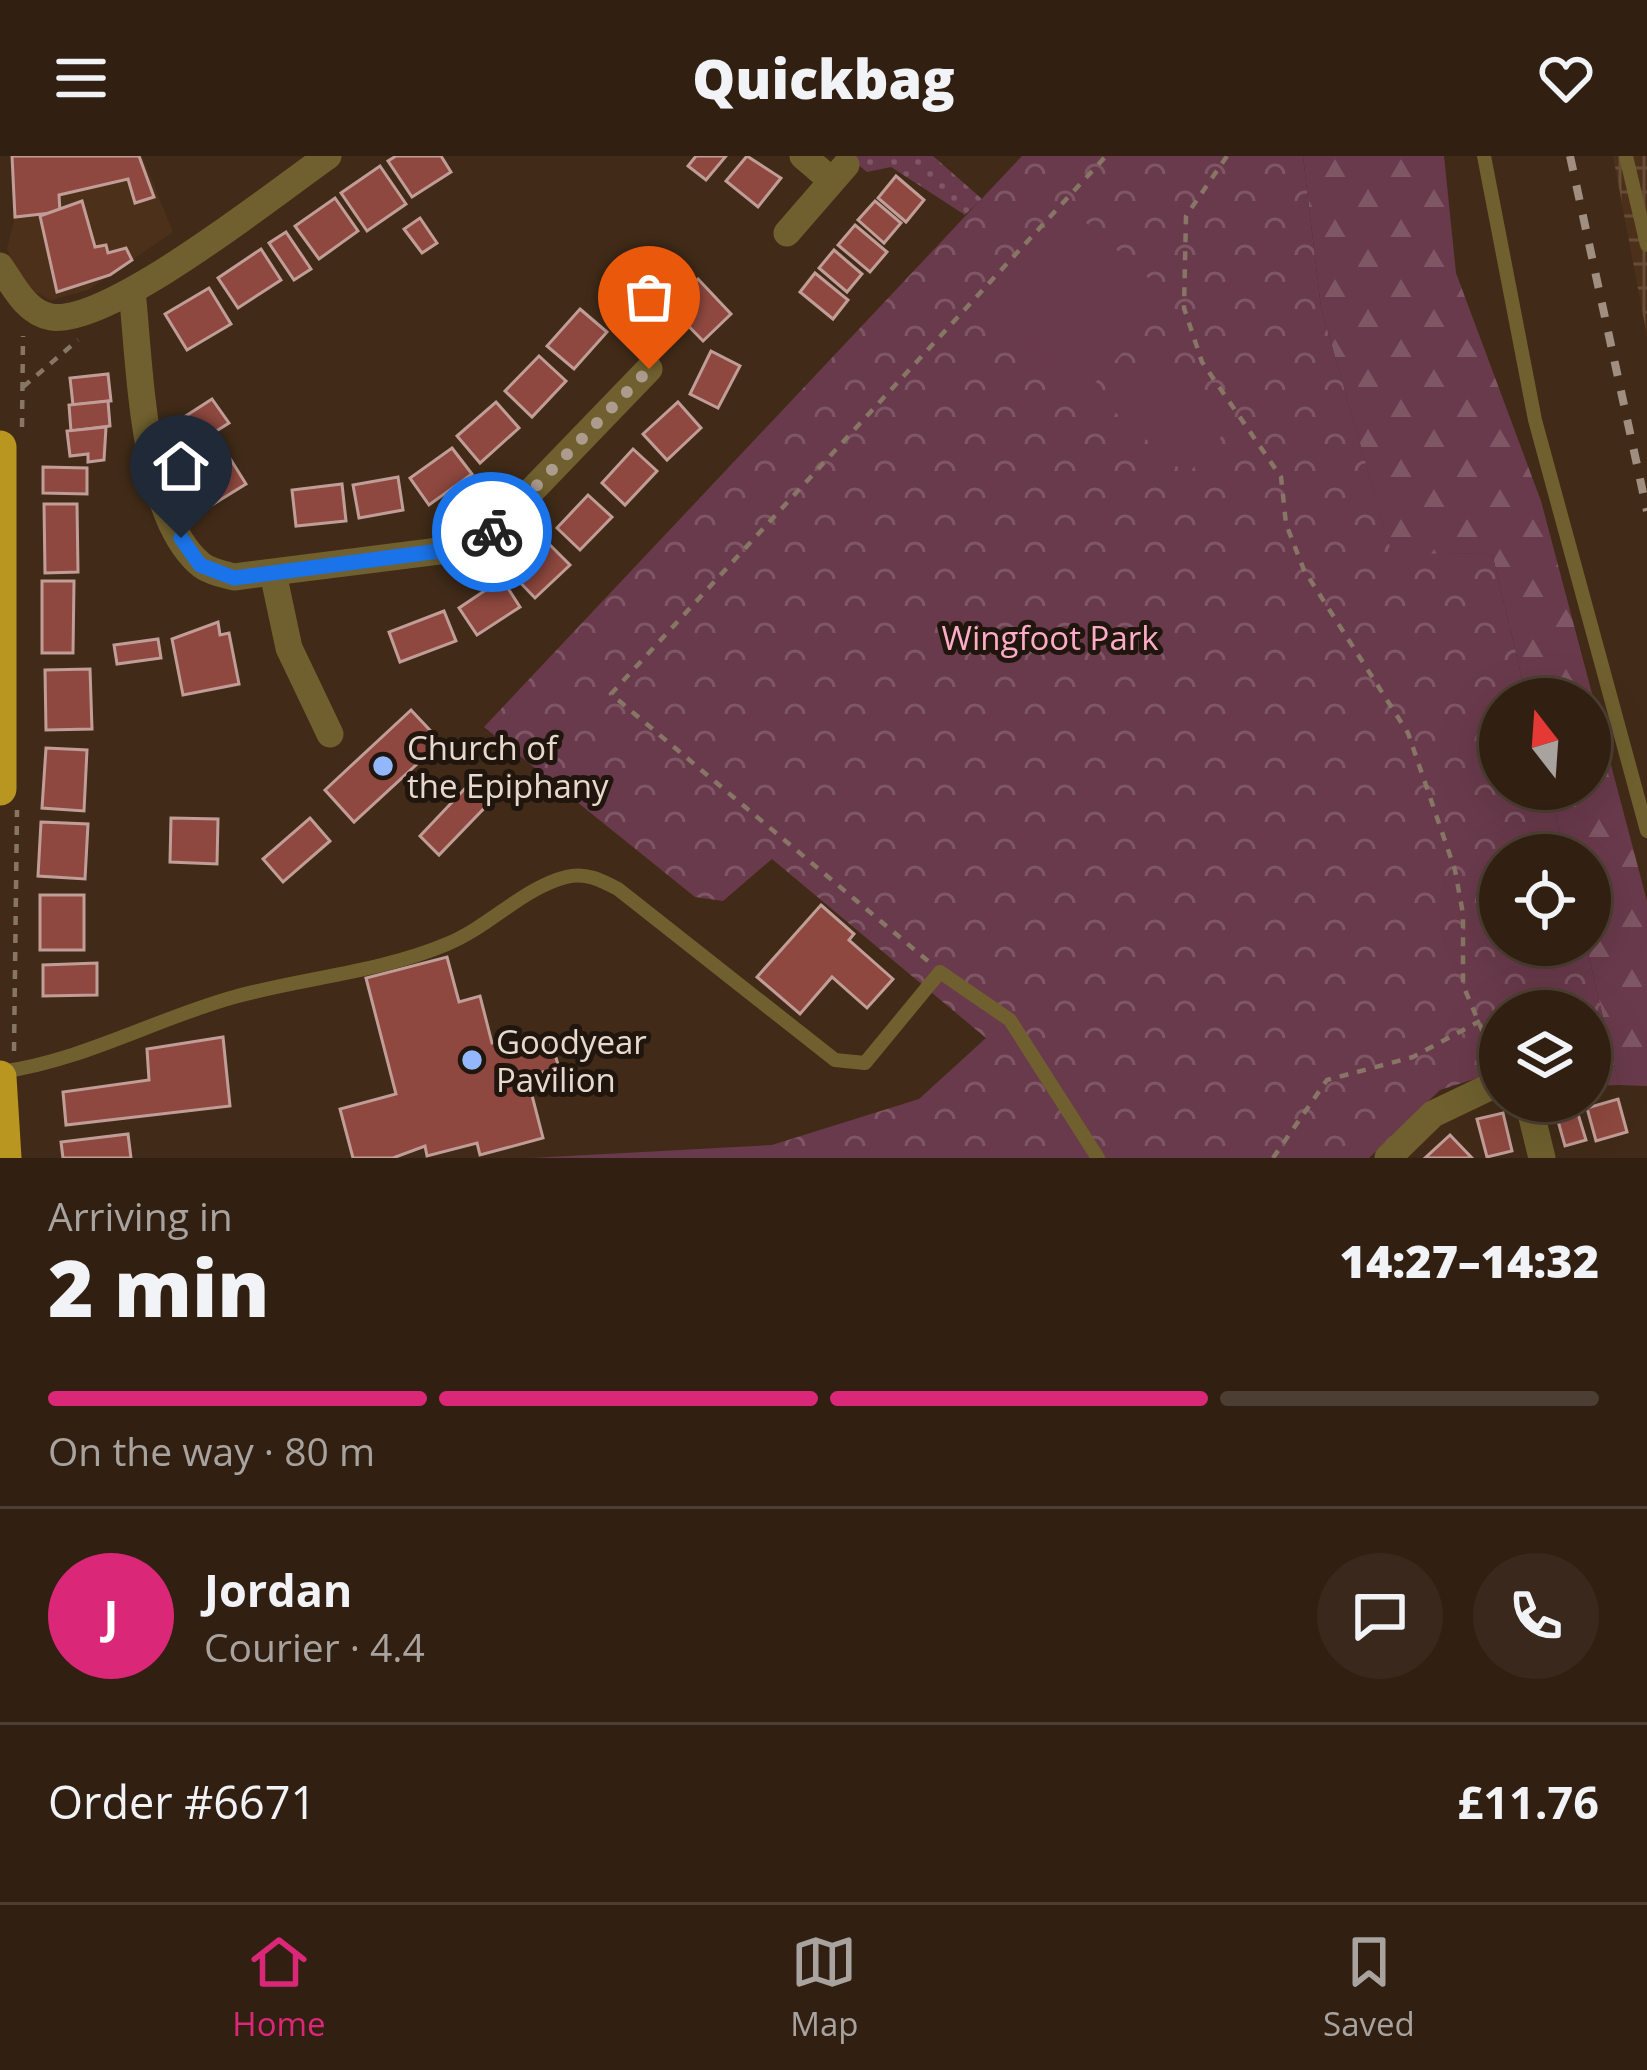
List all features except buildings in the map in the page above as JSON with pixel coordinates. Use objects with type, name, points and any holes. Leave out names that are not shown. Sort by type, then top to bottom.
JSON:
[{"type":"highway","points":[[0,448],[0,789]]},
{"type":"highway","points":[[0,1075],[5,1158]]},
{"type":"street","points":[[0,266],[23,298],[49,317],[119,298],[328,156]]},
{"type":"street","points":[[787,233],[838,172],[803,156]]},
{"type":"street","points":[[119,298],[152,474],[181,538],[200,565],[234,578],[447,550],[490,534],[649,369]]},
{"type":"street","points":[[273,573],[289,648],[330,734]]},
{"type":"street","points":[[1388,1158],[1432,1114],[1479,1082]]},
{"type":"street","points":[[1533,1122],[1542,1158]]},
{"type":"lane","points":[[1484,156],[1535,420],[1647,831]]},
{"type":"lane","points":[[1626,156],[1647,244]]},
{"type":"lane","points":[[0,1075],[63,1061],[162,1019],[238,996],[443,946],[568,876],[594,877],[618,889],[835,1060],[865,1063],[940,972],[1010,1020],[1098,1158]]},
{"type":"path","points":[[940,972],[610,694],[1106,156]]},
{"type":"path","points":[[1227,156],[1186,216],[1184,308],[1202,362],[1281,477],[1286,524],[1304,570],[1408,733],[1455,870],[1463,914],[1463,985],[1479,1019]]},
{"type":"path","points":[[23,298],[23,387],[108,314],[119,298]]},
{"type":"path","points":[[1273,1158],[1327,1080],[1413,1057],[1479,1022]]},
{"type":"shaded area","points":[[12,156],[142,156],[173,232],[88,290],[51,300],[24,287],[7,248],[15,217]]},
{"type":"shaded area","points":[[1613,156],[1647,156],[1647,336]]},
{"type":"green space","points":[[847,156],[933,156],[982,199],[965,215],[891,167],[867,172]]},
{"type":"green space","name":"Wingfoot Park","points":[[1022,156],[1303,156],[1321,308],[1392,554],[1492,553],[1522,678],[1479,678],[1479,810],[1554,810],[1560,834],[1479,834],[1479,966],[1591,966],[1597,990],[1479,990],[1479,1078],[1440,1090],[1369,1158],[532,1158],[772,1145],[919,1099],[986,1038],[772,859],[723,901],[695,897],[484,727]]},
{"type":"green space","points":[[1303,156],[1444,156],[1456,273],[1541,501],[1588,678],[1522,678],[1492,553],[1392,555],[1321,308]]},
{"type":"green space","points":[[1069,208],[1171,298],[1086,393],[984,303]]},
{"type":"green space","points":[[1150,362],[1227,430],[1187,475],[1110,408]]},
{"type":"green space","points":[[1611,765],[1647,901],[1647,1086],[1619,1085],[1611,1051],[1611,990],[1597,990],[1591,966],[1611,966],[1611,834],[1560,834],[1554,810],[1611,810]]},
{"type":"green space","name":"Wingfoot Park","points":[[1611,1051],[1619,1085],[1611,1085]]},
{"type":"railway","points":[[1570,156],[1647,511]]},
{"type":"way so far","points":[[492,532],[649,369]]},
{"type":"place","name":"Church of the Epiphany","points":[[383,766]]},
{"type":"place","name":"Goodyear Pavilion","points":[[472,1060]]},
{"type":"route","points":[[181,538],[200,565],[234,578],[447,550],[492,532]]}]
